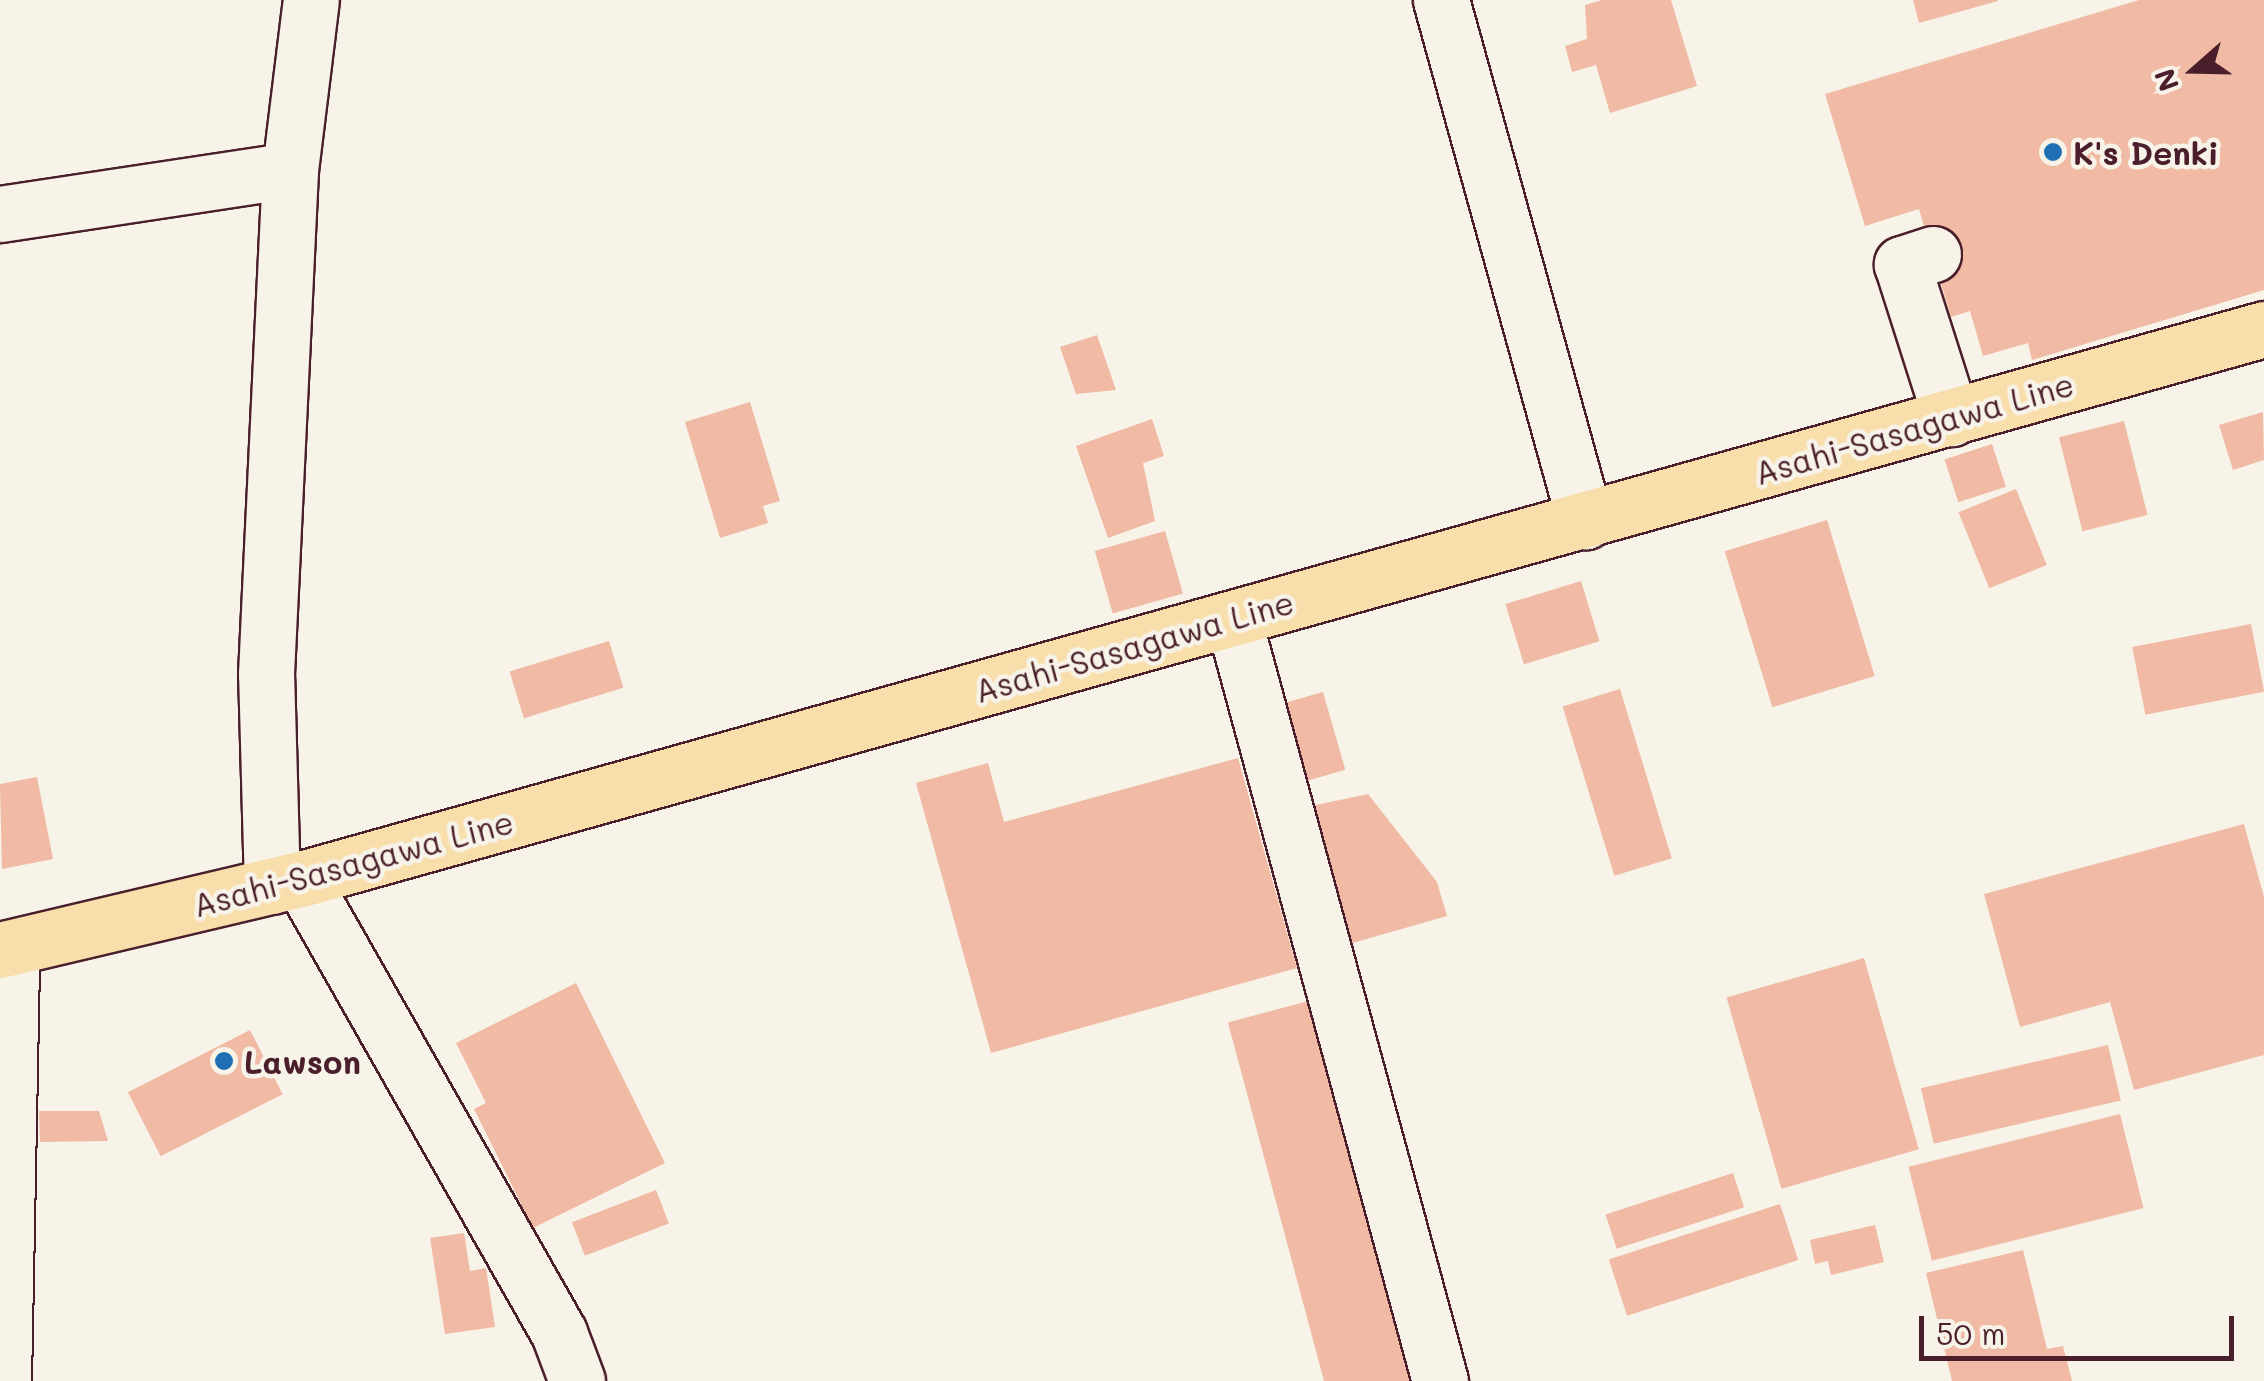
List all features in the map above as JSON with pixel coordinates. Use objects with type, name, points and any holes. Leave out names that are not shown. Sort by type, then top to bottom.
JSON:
[{"type":"main road","name":"Asahi-Sasagawa Line","points":[[6,949],[286,883],[2264,329]]},
{"type":"street","points":[[310,0],[290,170],[266,674],[286,883],[559,1333],[577,1381]]},
{"type":"street","points":[[1441,0],[1585,521]]},
{"type":"street","points":[[0,214],[290,170]]},
{"type":"street","points":[[1933,254],[1902,264],[1952,418]]},
{"type":"street","points":[[1233,618],[1440,1381]]},
{"type":"street","points":[[3,1381],[6,949]]},
{"type":"building","points":[[1602,0],[1671,0],[1697,86],[1610,113],[1596,65],[1572,72],[1565,46],[1587,39],[1585,5]]},
{"type":"building","points":[[1913,0],[1998,0],[1998,1],[1919,23]]},
{"type":"building","name":"K's Denki","points":[[2139,0],[2264,0],[2264,290],[2032,360],[2028,343],[1983,356],[1970,311],[1951,317],[1919,209],[1865,226],[1825,94]]},
{"type":"building","points":[[1097,335],[1116,390],[1076,394],[1060,347]]},
{"type":"building","points":[[750,402],[780,501],[763,506],[768,523],[720,538],[685,422]]},
{"type":"building","points":[[2263,412],[2264,460],[2233,470],[2219,425]]},
{"type":"building","points":[[1152,419],[1164,456],[1143,463],[1155,521],[1108,538],[1076,446]]},
{"type":"building","points":[[2124,421],[2147,515],[2082,531],[2059,437]]},
{"type":"building","points":[[1992,444],[2006,487],[1958,502],[1944,459]]},
{"type":"building","points":[[2016,489],[2047,565],[1989,588],[1959,512]]},
{"type":"building","points":[[1827,520],[1875,676],[1772,707],[1725,551]]},
{"type":"building","points":[[1165,531],[1183,593],[1113,614],[1095,551]]},
{"type":"building","points":[[1581,581],[1599,641],[1524,664],[1505,604]]},
{"type":"building","points":[[2251,624],[2264,692],[2145,715],[2132,647]]},
{"type":"building","points":[[609,641],[623,688],[524,718],[510,671]]},
{"type":"building","points":[[1620,689],[1672,858],[1614,876],[1563,707]]},
{"type":"building","points":[[1323,692],[1345,770],[1305,781],[1283,704]]},
{"type":"building","points":[[1238,758],[1297,968],[991,1053],[916,783],[988,763],[1004,822]]},
{"type":"building","points":[[37,777],[53,859],[2,869],[0,784]]},
{"type":"building","points":[[1368,794],[1437,882],[1447,916],[1342,946],[1302,808]]},
{"type":"building","points":[[2244,824],[2264,897],[2264,1055],[2134,1090],[2110,1002],[2020,1027],[1984,894]]},
{"type":"building","points":[[1864,958],[1919,1149],[1781,1189],[1727,997]]},
{"type":"building","points":[[576,983],[665,1163],[533,1228],[474,1109],[486,1103],[456,1043]]},
{"type":"building","points":[[1312,1000],[1414,1381],[1324,1381],[1228,1023]]},
{"type":"building","points":[[250,1030],[283,1094],[161,1156],[128,1092]]},
{"type":"building","points":[[2108,1045],[2121,1101],[1934,1144],[1921,1088]]},
{"type":"building","points":[[39,1111],[99,1111],[108,1141],[40,1142]]},
{"type":"building","points":[[2120,1114],[2143,1208],[1932,1261],[1908,1167]]},
{"type":"building","points":[[1733,1173],[1744,1207],[1617,1249],[1606,1214]]},
{"type":"building","points":[[656,1190],[669,1224],[585,1256],[572,1222]]},
{"type":"building","points":[[1780,1204],[1798,1260],[1627,1316],[1609,1260]]},
{"type":"building","points":[[1875,1225],[1884,1262],[1831,1275],[1828,1261],[1815,1264],[1810,1240]]},
{"type":"building","points":[[464,1233],[470,1271],[486,1268],[495,1327],[445,1334],[430,1238]]},
{"type":"building","points":[[2023,1250],[2047,1349],[2063,1346],[2072,1381],[1952,1381],[1926,1273]]},
{"type":"place","name":"K's Denki","points":[[2053,152]]},
{"type":"place","name":"Lawson","points":[[224,1061]]}]
